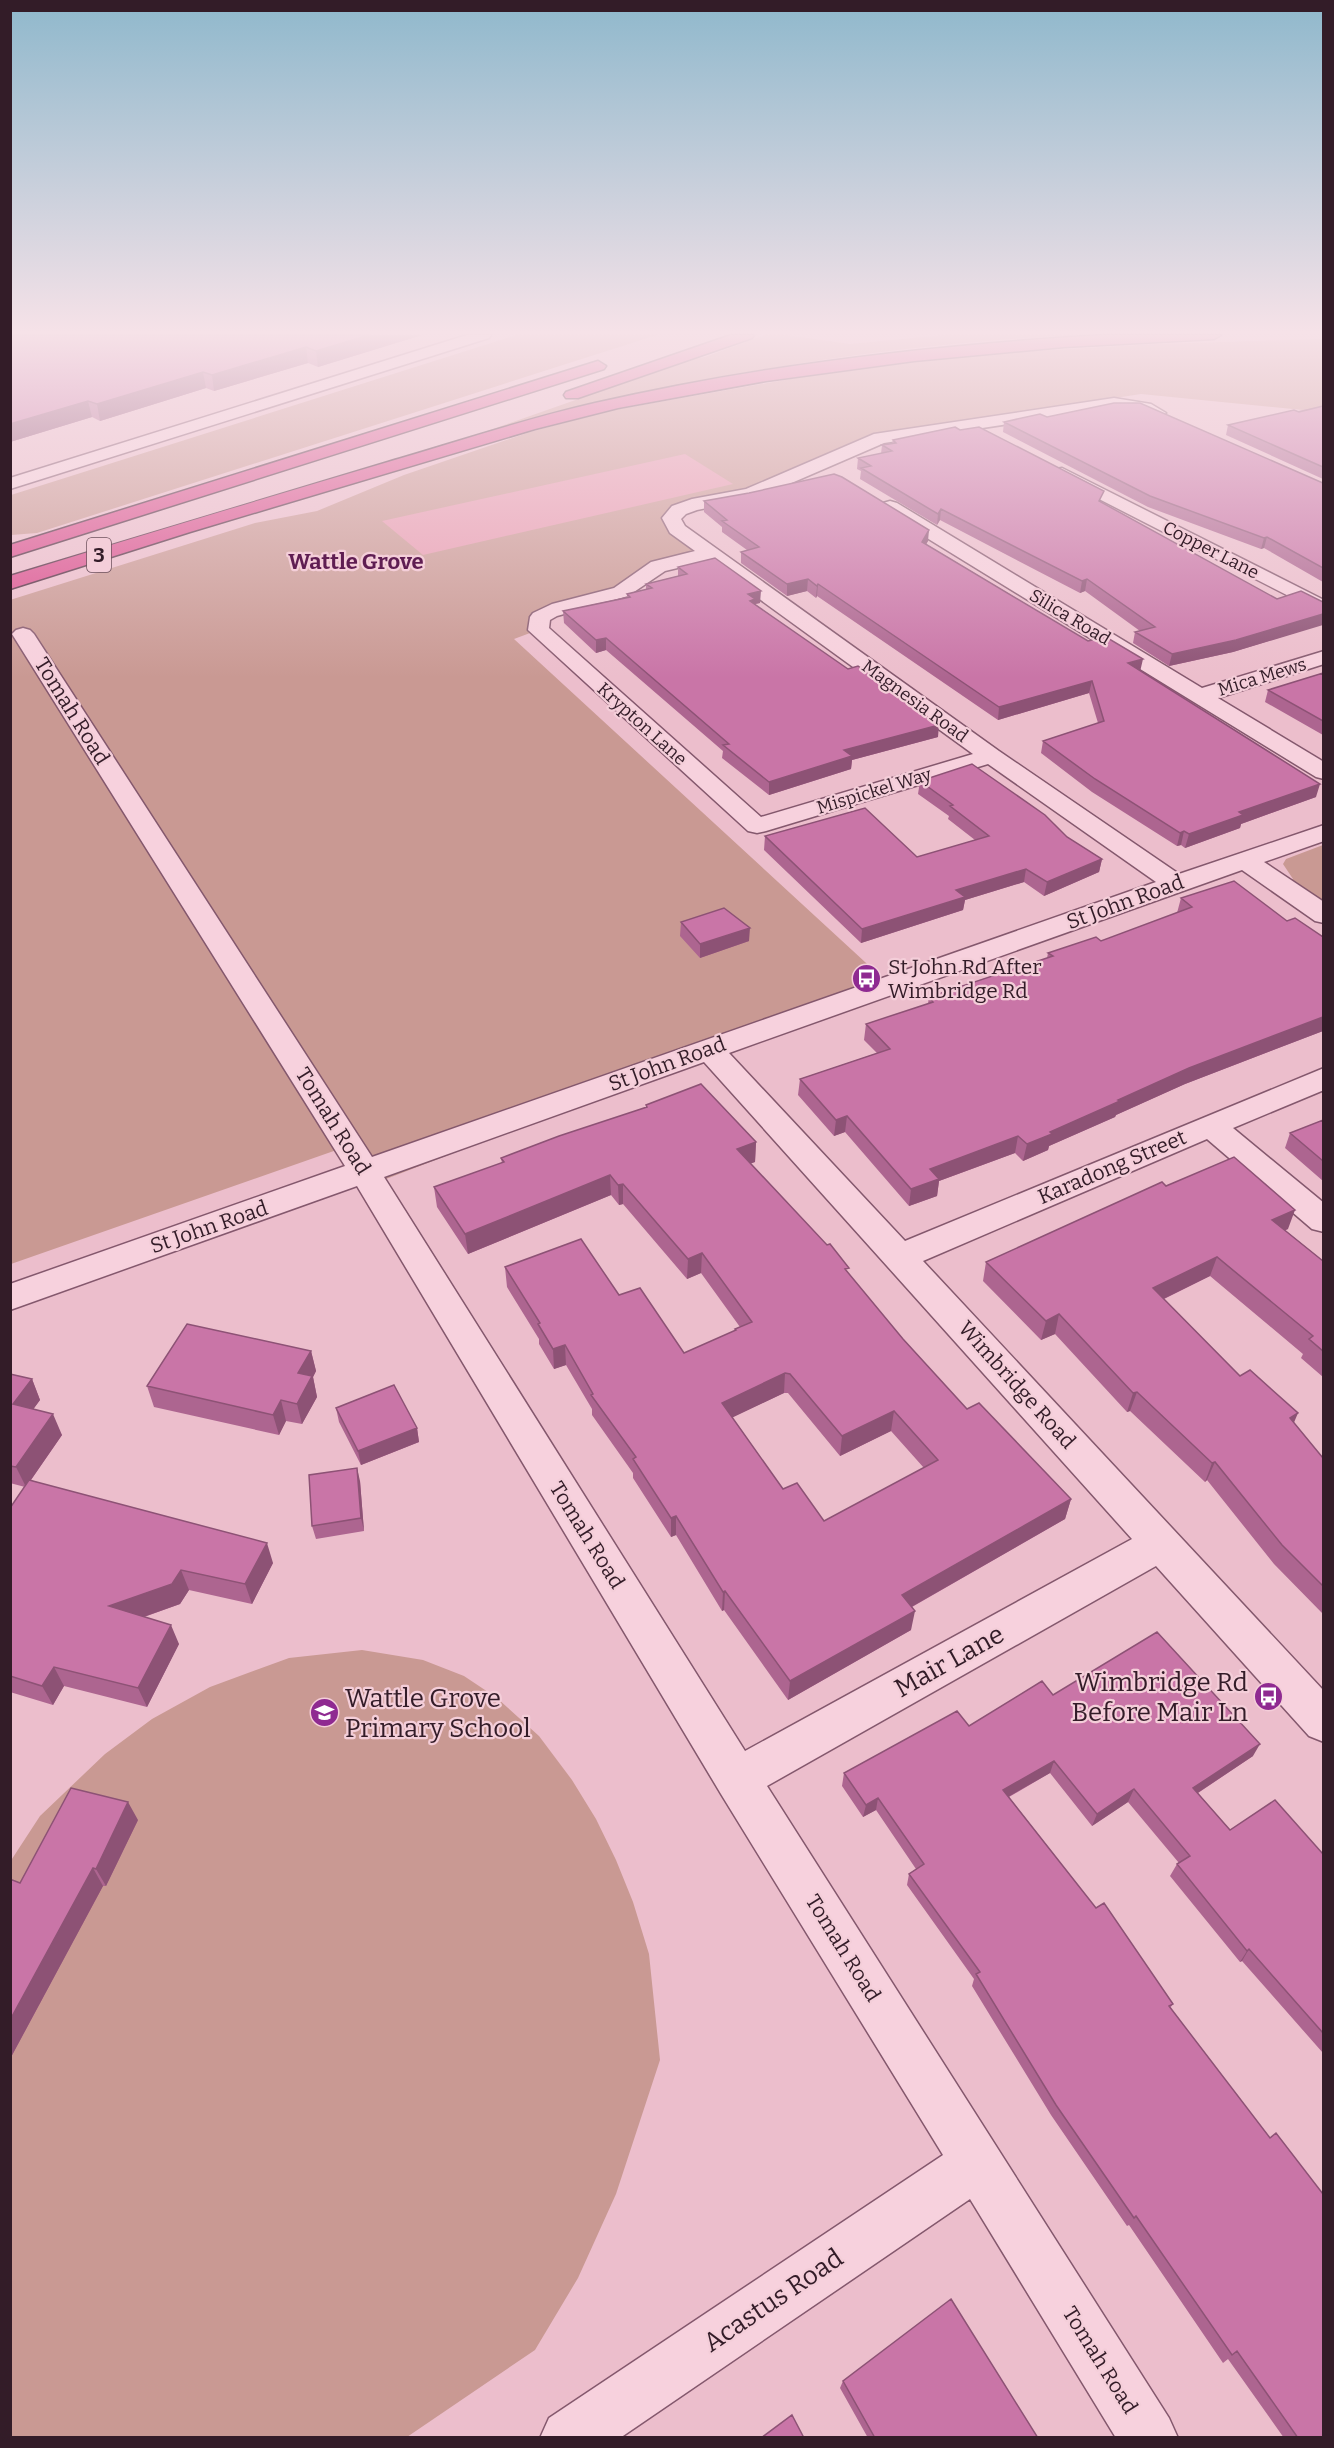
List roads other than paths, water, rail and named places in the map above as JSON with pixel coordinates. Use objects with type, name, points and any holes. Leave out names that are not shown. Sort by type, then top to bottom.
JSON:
[{"type":"highway","name":"3","points":[[10,551],[335,449]]},
{"type":"highway","name":"3","points":[[10,583],[188,527],[414,449]]},
{"type":"highway","points":[[188,527],[450,449]]},
{"type":"street","points":[[10,484],[121,449]]},
{"type":"street","points":[[813,468],[855,449]]},
{"type":"street","name":"Copper Lane","points":[[1044,463],[1323,608]]},
{"type":"street","points":[[813,468],[840,478]]},
{"type":"street","name":"Magnesia Road","points":[[813,468],[752,494],[692,505],[679,510],[670,518],[677,529],[711,554],[991,756],[1176,884]]},
{"type":"street","name":"Silica Road","points":[[868,494],[1323,772]]},
{"type":"street","name":"Krypton Lane","points":[[711,554],[652,570],[638,584],[621,591],[552,610],[540,617],[538,630],[758,826]]},
{"type":"street","name":"Tomah Road","points":[[23,634],[365,1172],[737,1779],[1149,2438]]},
{"type":"street","name":"Mica Mews","points":[[1200,696],[1323,657]]},
{"type":"street","name":"Mispickel Way","points":[[758,826],[991,756]]},
{"type":"street","name":"St John Road","points":[[10,1297],[1323,832]]},
{"type":"street","points":[[1245,860],[1323,915]]},
{"type":"street","name":"Wimbridge Road","points":[[710,1049],[1323,1722]]},
{"type":"street","name":"Karadong Street","points":[[900,1257],[1323,1078]]},
{"type":"street","points":[[1210,1126],[1323,1221]]},
{"type":"street","name":"Mair Lane","points":[[737,1779],[1161,1543]]},
{"type":"street","name":"Acastus Road","points":[[569,2438],[976,2163]]},
{"type":"place","name":"St John Rd After Wimbridge Rd","points":[[867,979]]},
{"type":"place","name":"Wimbridge Rd Before Mair Ln","points":[[1269,1697]]},
{"type":"place","name":"Wattle Grove Primary School","points":[[324,1713]]},
{"type":"district","name":"Wattle Grove","points":[[356,561]]}]
